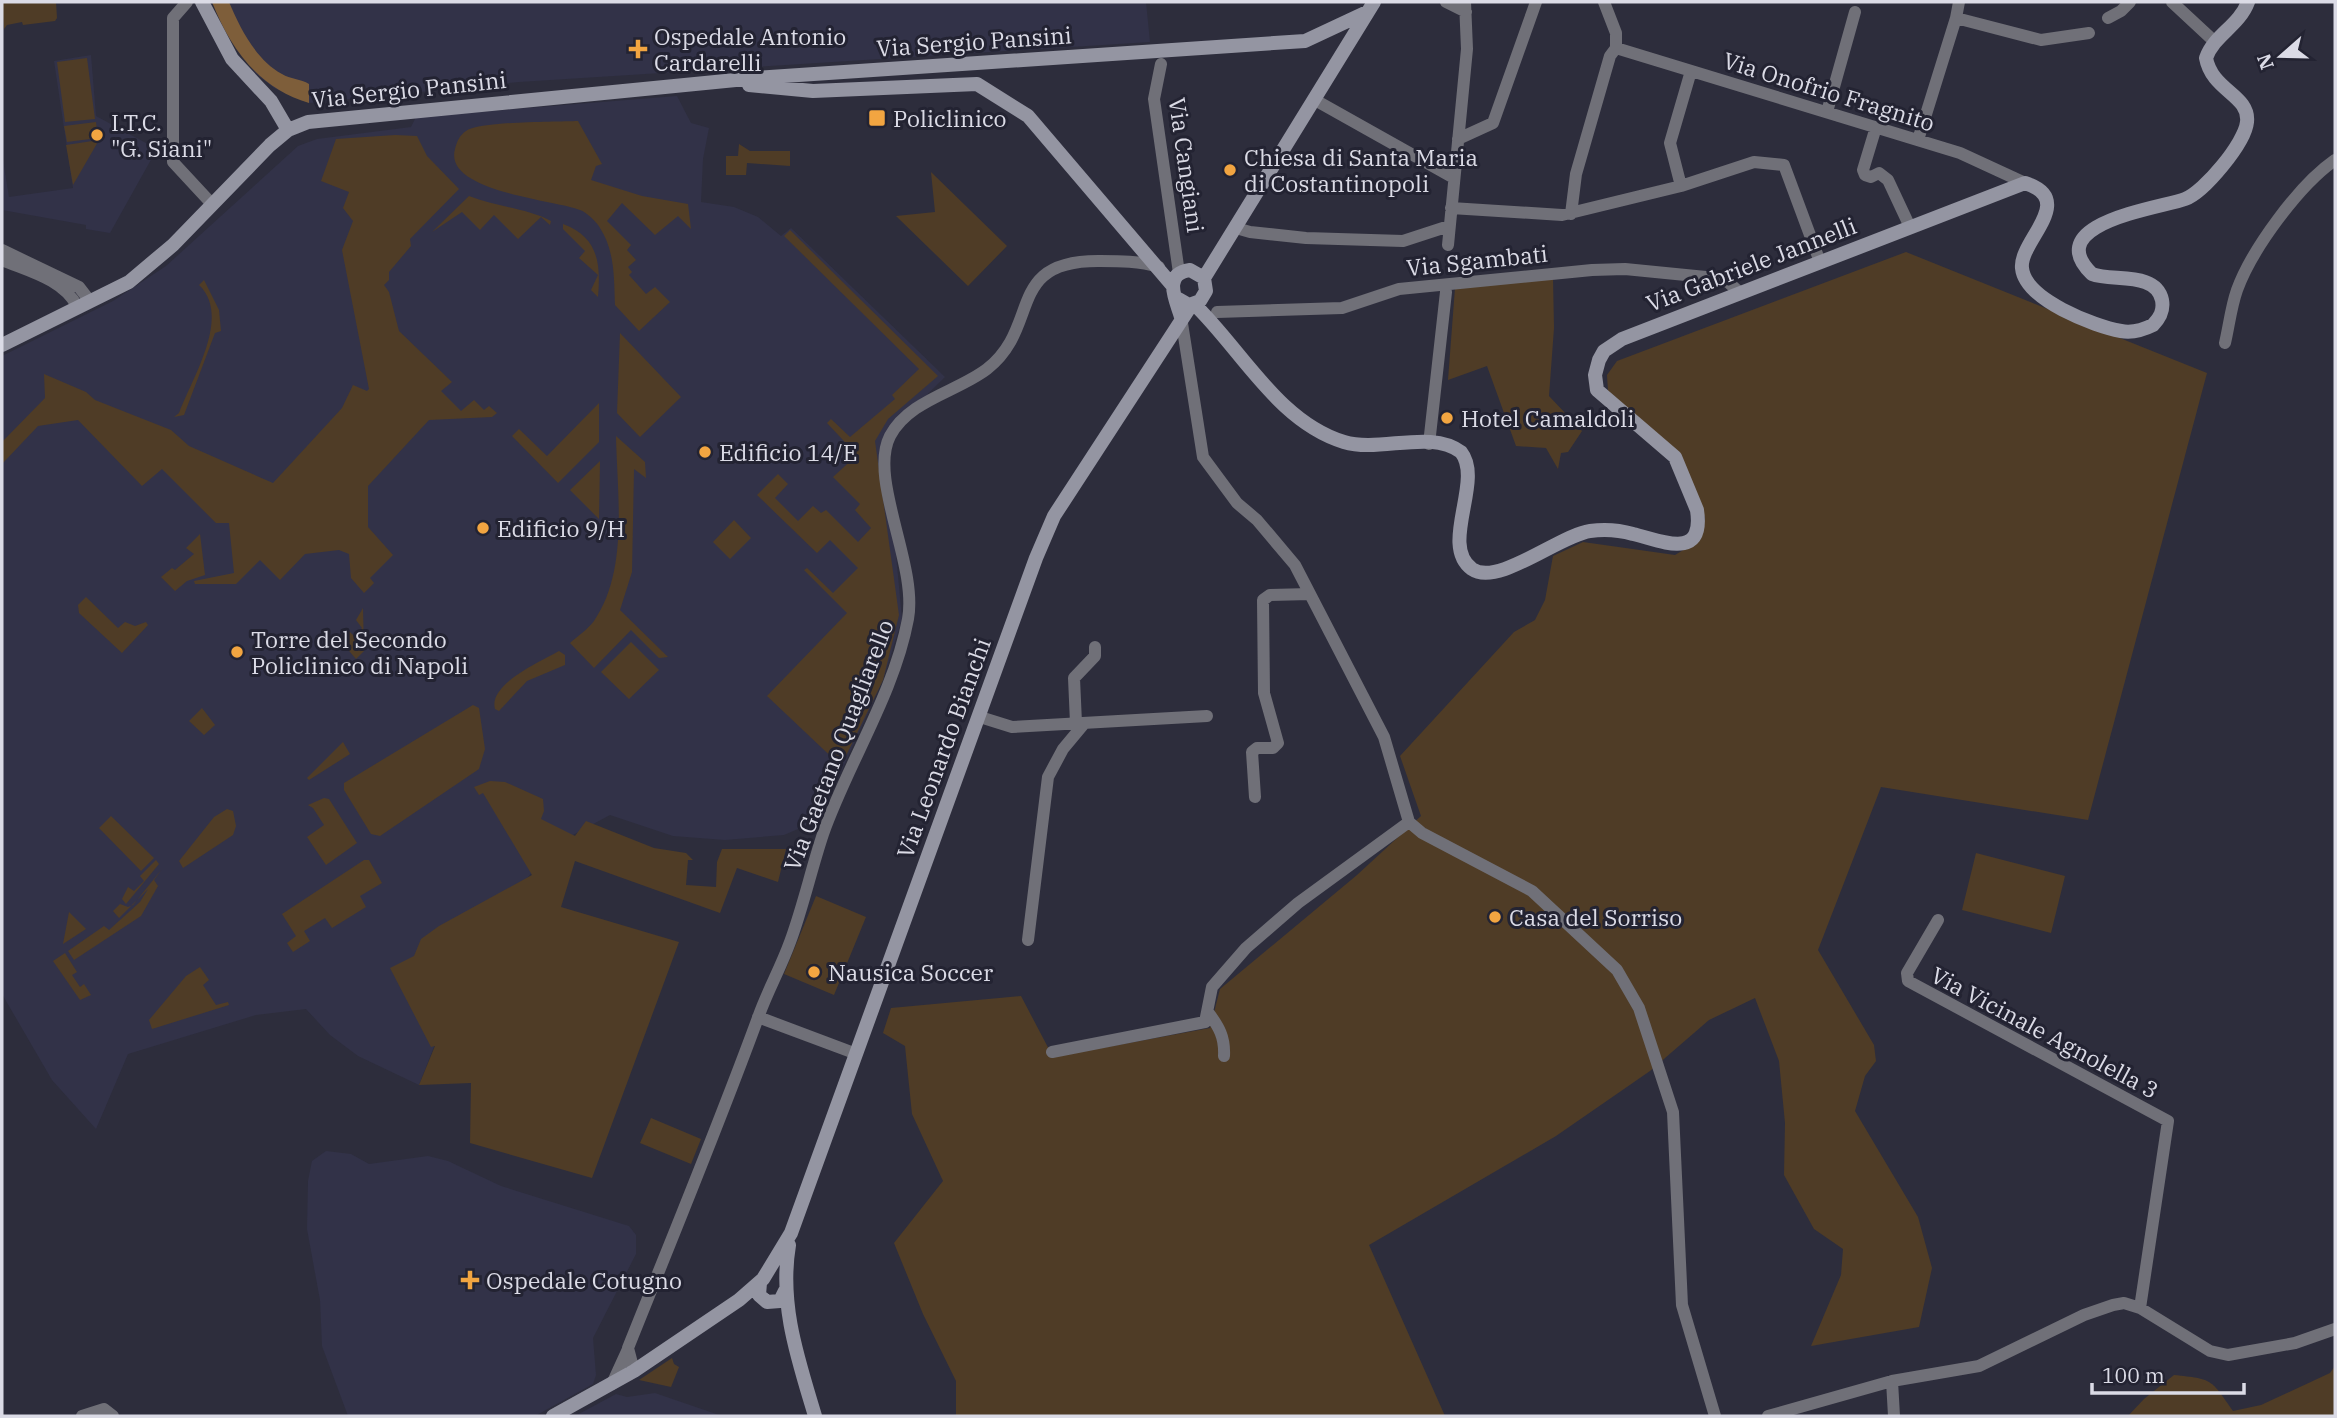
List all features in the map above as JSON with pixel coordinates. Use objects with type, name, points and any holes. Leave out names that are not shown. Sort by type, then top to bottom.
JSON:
[{"type":"main road","points":[[2,345],[129,282],[173,245],[212,202],[288,130],[271,101],[232,59],[202,2]]},
{"type":"main road","points":[[2025,183],[2043,194],[2046,204],[2043,222],[2022,256],[2025,279],[2057,307],[2098,324],[2123,332],[2152,325],[2162,312],[2161,295],[2151,284],[2092,274],[2082,259],[2082,241],[2087,234],[2106,221],[2144,208],[2185,199],[2199,191],[2244,135],[2248,122],[2244,106],[2220,86],[2208,69],[2206,58],[2215,42],[2239,19],[2248,2]]},
{"type":"main road","points":[[1204,278],[1371,7]]},
{"type":"main road","name":"Via Sergio Pansini","points":[[288,130],[308,122],[355,115],[756,78],[1305,41],[1371,7]]},
{"type":"main road","points":[[723,83],[813,91],[977,84],[1028,116],[1175,285],[1184,304],[1197,302],[1207,288],[1204,278],[1196,271],[1175,285]]},
{"type":"main road","name":"Via Gabriele Jannelli","points":[[1197,302],[1214,317],[1285,406],[1314,426],[1345,442],[1429,443],[1455,448],[1469,465],[1460,545],[1464,561],[1478,572],[1494,573],[1578,532],[1601,529],[1634,534],[1661,544],[1678,545],[1692,535],[1698,518],[1675,457],[1597,390],[1595,375],[1604,351],[1622,339],[1738,292],[2025,183]]},
{"type":"main road","points":[[1175,285],[1181,317]]},
{"type":"main road","name":"Via Leonardo Bianchi","points":[[762,1281],[791,1233],[854,1053],[980,717],[1035,558],[1054,516],[1181,317],[1197,302]]},
{"type":"main road","name":"Via Leonardo Bianchi","points":[[789,1329],[785,1288],[791,1233]]},
{"type":"main road","points":[[553,1416],[634,1371],[723,1312],[762,1281],[775,1277],[785,1288],[779,1301],[723,1312]]},
{"type":"main road","points":[[762,1281],[758,1293],[789,1329],[815,1416]]},
{"type":"street","points":[[188,2],[175,18],[175,161],[212,202]]},
{"type":"street","points":[[1447,2],[1466,7],[1467,49],[1448,245]]},
{"type":"street","points":[[1458,139],[1493,123],[1536,2]]},
{"type":"street","points":[[1571,214],[1579,162],[1610,56],[1616,48],[1616,33],[1604,2]]},
{"type":"street","points":[[1918,141],[1959,2]]},
{"type":"street","points":[[2108,18],[2121,12],[2130,2]]},
{"type":"street","points":[[2172,2],[2215,42]]},
{"type":"street","points":[[1827,112],[1855,12]]},
{"type":"street","points":[[1956,18],[2041,40],[2089,33]]},
{"type":"street","name":"Via Onofrio Fragnito","points":[[1616,48],[1959,153],[2025,183]]},
{"type":"street","name":"Via Cangiani","points":[[1161,64],[1154,99],[1175,285]]},
{"type":"street","points":[[1681,186],[1670,143],[1691,71]]},
{"type":"street","points":[[1315,100],[1454,178]]},
{"type":"street","points":[[1876,127],[1863,170],[1865,175],[1871,177],[1878,173],[1888,180],[1910,227]]},
{"type":"street","points":[[2225,344],[2236,292],[2244,272],[2311,179],[2335,160]]},
{"type":"street","points":[[1451,208],[1545,215],[1571,214],[1681,186],[1754,162],[1784,165],[1820,262]]},
{"type":"street","points":[[1236,228],[1306,238],[1403,242],[1449,226]]},
{"type":"street","points":[[2,250],[79,287],[83,303]]},
{"type":"street","points":[[2,260],[56,283],[83,303]]},
{"type":"street","name":"Via Gaetano Quagliarello","points":[[612,1384],[790,942],[823,835],[890,677],[908,618],[909,592],[885,472],[885,450],[892,433],[921,405],[989,368],[1012,343],[1035,282],[1048,271],[1077,261],[1135,262],[1159,267]]},
{"type":"street","name":"Via Sgambati","points":[[1214,317],[1342,308],[1399,289],[1592,270],[1625,269],[1716,278],[1728,282],[1738,292]]},
{"type":"street","points":[[1429,443],[1446,292]]},
{"type":"street","points":[[1181,317],[1203,457],[1237,503],[1256,520],[1295,565],[1384,737],[1409,822],[1422,832],[1532,891],[1617,970],[1639,1008],[1673,1112],[1682,1305],[1715,1416]]},
{"type":"street","points":[[1255,797],[1252,752],[1257,748],[1273,748],[1278,743],[1264,693],[1263,603],[1270,595],[1310,594]]},
{"type":"street","points":[[1028,940],[1048,777],[1079,724],[1074,678],[1095,656],[1095,647]]},
{"type":"street","points":[[980,717],[1012,727],[1207,716]]},
{"type":"street","points":[[1052,1052],[1205,1022],[1212,987],[1246,948],[1298,903],[1409,822]]},
{"type":"street","name":"Via Vicinale Agnolella 3","points":[[1938,920],[1911,964],[1907,973],[1908,981],[2168,1121],[2140,1308]]},
{"type":"street","points":[[1208,1012],[1220,1027],[1225,1042],[1224,1056]]},
{"type":"street","points":[[758,1017],[854,1053]]},
{"type":"street","points":[[1768,1416],[1812,1411],[1892,1381],[1979,1366],[2084,1315],[2124,1303],[2140,1308],[2210,1351],[2228,1354],[2294,1343],[2335,1329]]},
{"type":"street","points":[[628,1349],[634,1371]]},
{"type":"street","points":[[1892,1381],[1894,1416]]},
{"type":"street","points":[[82,1416],[104,1409],[113,1416]]},
{"type":"shaded area","points":[[2,2],[56,2],[57,18],[55,21],[7,25],[4,29]]},
{"type":"shaded area","name":"Ospedale Antonio Cardarelli","points":[[212,2],[1146,2],[1150,42],[519,82],[309,103],[274,88],[255,73]]},
{"type":"shaded area","points":[[212,2],[229,2],[250,42],[273,68],[285,76],[309,84],[309,103],[275,88],[248,64],[228,35]]},
{"type":"shaded area","name":"I.T.C. \"G. Siani\"","points":[[91,55],[96,116],[157,149],[110,233],[86,229],[86,225],[2,210],[2,154],[9,197],[73,188],[54,61]]},
{"type":"shaded area","points":[[87,58],[95,119],[65,122],[57,62]]},
{"type":"shaded area","points":[[677,96],[691,123],[709,128],[703,159],[701,202],[734,207],[758,217],[781,236],[791,228],[945,377],[885,436],[902,619],[883,680],[819,820],[784,835],[725,840],[673,836],[610,815],[556,844],[523,883],[435,1044],[419,1085],[358,1056],[330,1035],[306,1009],[256,1015],[128,1054],[96,1129],[52,1080],[2,994],[2,356],[113,301],[166,266],[298,146],[317,139],[411,127],[416,117]]},
{"type":"shaded area","points":[[578,121],[602,164],[596,166],[591,180],[642,196],[688,204],[691,229],[678,216],[655,235],[622,203],[607,221],[631,245],[627,250],[636,260],[628,267],[632,272],[629,275],[646,294],[655,287],[670,302],[639,331],[615,305],[609,246],[600,228],[591,218],[568,206],[483,185],[466,175],[456,164],[455,149],[460,136],[474,128],[486,125]]},
{"type":"shaded area","points":[[96,122],[98,138],[67,142],[64,126]]},
{"type":"shaded area","points":[[417,136],[427,156],[459,189],[410,239],[411,246],[389,272],[389,280],[384,285],[389,292],[399,331],[452,382],[441,391],[461,411],[474,400],[484,410],[489,406],[497,413],[492,417],[429,420],[368,486],[368,527],[393,555],[370,578],[374,583],[364,593],[351,578],[349,554],[339,550],[305,554],[280,580],[260,560],[236,584],[195,584],[194,581],[234,573],[229,523],[216,523],[162,469],[142,486],[78,420],[38,426],[2,464],[2,442],[45,398],[44,374],[86,392],[95,400],[171,430],[189,446],[273,483],[342,408],[353,385],[367,391],[369,389],[342,250],[353,221],[343,208],[349,192],[321,181],[336,139]]},
{"type":"shaded area","points":[[99,140],[73,185],[66,145]]},
{"type":"shaded area","points":[[739,144],[750,151],[790,151],[790,166],[747,163],[746,175],[726,175],[726,156],[738,156]]},
{"type":"shaded area","points":[[931,172],[1007,246],[968,286],[896,216],[935,212]]},
{"type":"shaded area","points":[[469,196],[542,217],[551,221],[550,225],[541,217],[518,239],[494,215],[480,230],[462,212],[432,232]]},
{"type":"shaded area","points":[[563,224],[584,236],[595,253],[599,273],[598,297],[591,290],[598,275],[579,258],[585,251],[563,229]]},
{"type":"shaded area","points":[[790,230],[938,376],[888,419],[875,441],[899,615],[883,680],[841,766],[767,696],[847,613],[804,570],[807,568],[833,593],[858,568],[830,540],[817,553],[757,495],[778,474],[788,484],[775,498],[798,521],[813,506],[821,513],[826,510],[858,542],[871,528],[855,510],[860,504],[833,477],[857,455],[827,423],[831,419],[850,437],[895,399],[892,395],[919,369],[784,236]]},
{"type":"shaded area","points":[[1906,252],[2207,373],[2088,820],[1881,787],[1818,950],[1874,1045],[1876,1061],[1865,1076],[1855,1111],[1918,1217],[1932,1268],[1919,1327],[1811,1346],[1841,1275],[1843,1249],[1814,1229],[1784,1175],[1785,1123],[1779,1061],[1755,998],[1709,1020],[1650,1071],[1556,1136],[1369,1245],[1445,1416],[956,1416],[956,1381],[923,1314],[894,1243],[943,1181],[912,1114],[905,1046],[883,1033],[891,1008],[1021,996],[1053,1057],[1210,1028],[1220,989],[1357,875],[1421,816],[1400,756],[1514,632],[1535,620],[1545,600],[1553,556],[1583,542],[1675,555],[1700,540],[1705,518],[1681,454],[1608,391],[1607,375],[1617,361]]},
{"type":"shaded area","points":[[1553,278],[1554,328],[1549,396],[1582,431],[1568,452],[1561,453],[1558,469],[1546,448],[1516,446],[1487,366],[1448,380],[1455,288]]},
{"type":"shaded area","points":[[204,280],[219,310],[221,331],[215,333],[184,415],[174,417],[179,413],[200,365],[211,330],[212,313],[208,298],[199,285]]},
{"type":"shaded area","points":[[620,333],[681,397],[640,437],[617,413]]},
{"type":"shaded area","points":[[599,403],[599,442],[558,483],[512,436],[519,429],[547,456]]},
{"type":"shaded area","points":[[616,436],[645,462],[646,478],[634,469],[632,572],[620,610],[668,657],[659,658],[631,630],[594,668],[570,643],[594,621],[605,601],[612,579],[617,555],[619,507]]},
{"type":"shaded area","points":[[600,461],[599,519],[570,490]]},
{"type":"shaded area","points":[[734,520],[751,538],[730,559],[713,542]]},
{"type":"shaded area","points":[[200,534],[205,575],[187,581],[175,591],[161,577],[172,568],[175,570],[194,554],[186,548]]},
{"type":"shaded area","points":[[86,597],[118,628],[125,622],[135,626],[146,622],[148,625],[122,653],[79,613],[78,605]]},
{"type":"shaded area","points":[[363,608],[364,651],[356,659],[338,638],[347,629],[354,636],[362,628],[356,620]]},
{"type":"shaded area","points":[[631,642],[659,670],[629,699],[601,672]]},
{"type":"shaded area","points":[[559,651],[565,655],[565,665],[527,681],[499,711],[495,709],[499,691],[507,683]]},
{"type":"shaded area","points":[[473,705],[479,708],[485,749],[479,769],[380,836],[371,834],[344,790],[344,783]]},
{"type":"shaded area","points":[[202,708],[215,725],[204,735],[189,721]]},
{"type":"shaded area","points":[[343,742],[350,754],[309,780],[307,778]]},
{"type":"shaded area","points":[[490,781],[505,782],[543,799],[544,811],[541,819],[575,836],[586,821],[654,848],[686,853],[693,860],[688,860],[686,885],[716,887],[717,862],[722,849],[786,849],[778,882],[737,868],[720,913],[575,861],[561,907],[679,942],[592,1178],[470,1143],[471,1083],[419,1085],[435,1046],[431,1047],[390,968],[414,956],[421,939],[439,926],[532,875],[483,793],[479,795],[474,787]]},
{"type":"shaded area","points":[[324,798],[329,799],[357,843],[326,865],[307,837],[324,825],[308,805]]},
{"type":"shaded area","points":[[227,809],[233,811],[236,826],[233,835],[183,868],[179,861],[214,817]]},
{"type":"shaded area","points":[[111,816],[154,858],[141,871],[99,828]]},
{"type":"shaded area","points":[[1976,853],[2065,876],[2051,933],[1962,910]]},
{"type":"shaded area","points":[[156,860],[159,864],[126,904],[122,899],[128,887],[134,891],[144,881],[140,876]]},
{"type":"shaded area","points":[[364,860],[369,860],[382,883],[360,896],[366,907],[332,928],[325,918],[304,931],[310,941],[293,952],[287,943],[296,936],[282,914]]},
{"type":"shaded area","points":[[162,869],[154,880],[158,886],[141,916],[74,960],[68,951],[104,926],[109,930],[140,902],[148,889],[137,900]]},
{"type":"shaded area","points":[[816,896],[866,917],[834,995],[784,974]]},
{"type":"shaded area","points":[[120,904],[131,906],[119,918],[113,911]]},
{"type":"shaded area","points":[[69,912],[86,929],[63,944]]},
{"type":"shaded area","points":[[65,953],[77,972],[72,975],[80,987],[84,984],[91,995],[80,1000],[53,961]]},
{"type":"shaded area","points":[[200,967],[209,980],[203,985],[216,1005],[228,1002],[229,1005],[152,1029],[149,1020],[186,976]]},
{"type":"shaded area","points":[[651,1118],[701,1139],[691,1164],[640,1143]]},
{"type":"shaded area","name":"Ospedale Cotugno","points":[[326,1151],[351,1154],[369,1164],[428,1156],[448,1161],[501,1186],[629,1226],[636,1235],[636,1254],[593,1338],[596,1375],[593,1384],[535,1416],[348,1416],[322,1346],[320,1300],[307,1229],[308,1181],[312,1161]]},
{"type":"shaded area","points":[[672,1358],[674,1364],[679,1367],[671,1387],[639,1380]]},
{"type":"shaded area","points":[[2335,1366],[2335,1416],[2128,1416],[2174,1375],[2210,1383],[2233,1411],[2261,1405],[2330,1373]]},
{"type":"shaded area","points":[[655,1393],[722,1416],[575,1416],[616,1394],[627,1397]]},
{"type":"place","name":"Ospedale Antonio Cardarelli","points":[[638,49]]},
{"type":"place","name":"Policlinico","points":[[877,118]]},
{"type":"place","name":"I.T.C. \"G. Siani\"","points":[[97,135]]},
{"type":"place","name":"Chiesa di Santa Maria di Costantinopoli","points":[[1230,170]]},
{"type":"place","name":"Hotel Camaldoli","points":[[1447,418]]},
{"type":"place","name":"Edificio 14/E","points":[[705,452]]},
{"type":"place","name":"Edificio 9/H","points":[[483,528]]},
{"type":"place","name":"Torre del Secondo Policlinico di Napoli","points":[[237,652]]},
{"type":"place","name":"Casa del Sorriso","points":[[1495,917]]},
{"type":"place","name":"Nausica Soccer","points":[[814,972]]},
{"type":"place","name":"Ospedale Cotugno","points":[[470,1280]]}]
